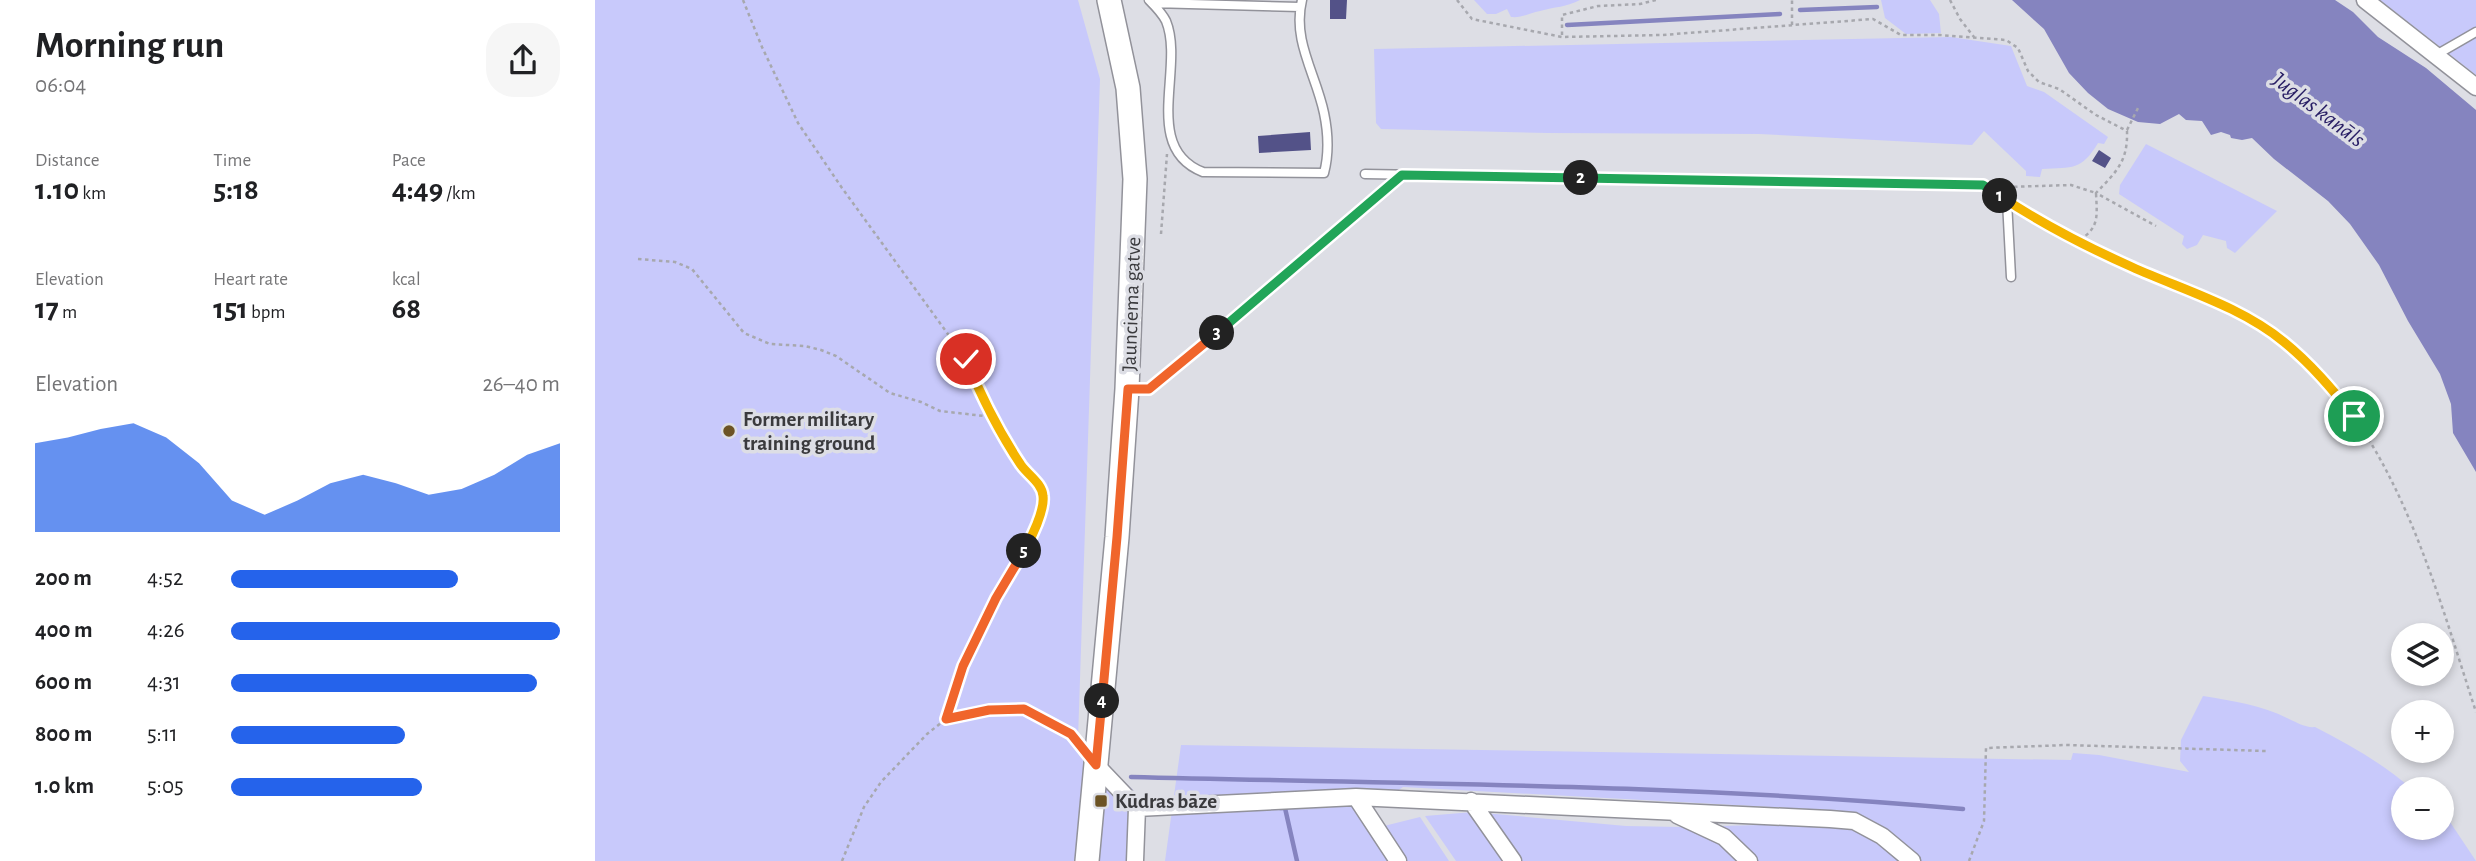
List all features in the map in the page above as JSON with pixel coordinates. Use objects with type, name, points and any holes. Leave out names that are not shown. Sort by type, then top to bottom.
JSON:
[{"type":"main road","name":"Jaunciema gatve","points":[[1087,861],[1128,389],[1135,180],[1128,88],[1109,0]]},
{"type":"street","points":[[2365,0],[2476,87]]},
{"type":"street","points":[[1096,765],[1137,808],[1135,861]]},
{"type":"street","points":[[1137,808],[1356,797],[1854,821],[1882,836],[1912,861]]},
{"type":"street","points":[[1356,797],[1398,861]]},
{"type":"street","points":[[1471,801],[1513,861]]},
{"type":"street","points":[[1672,812],[1724,837],[1749,861]]},
{"type":"lane","points":[[1150,1],[1301,4],[1300,37],[1324,113],[1328,157],[1324,173],[1203,172],[1189,167],[1177,150],[1169,127],[1170,38],[1167,22],[1150,1]]},
{"type":"lane","points":[[2436,55],[2476,32]]},
{"type":"lane","points":[[1365,174],[1983,185],[2007,201],[2011,276]]},
{"type":"lane","points":[[1128,389],[1149,389],[1159,382],[1402,175]]},
{"type":"lane","points":[[1159,382],[1167,391]]},
{"type":"path","points":[[743,0],[798,123],[966,359],[983,400],[1023,468],[1038,484],[1044,496],[1035,532],[996,598],[963,666],[946,719]]},
{"type":"path","points":[[1457,0],[1472,19],[1562,37],[1662,35],[1873,19],[1901,35],[2006,40],[2018,48],[2028,71],[2039,82],[2060,89],[2096,115],[2127,131]]},
{"type":"path","points":[[1562,37],[1562,15],[1598,6],[1640,4],[1656,0]]},
{"type":"path","points":[[1792,0],[1792,25]]},
{"type":"path","points":[[1950,0],[1960,19],[1975,37]]},
{"type":"path","points":[[2077,241],[2089,234],[2097,222],[2096,193],[2120,168],[2127,131],[2138,108]]},
{"type":"path","points":[[1161,234],[1169,127]]},
{"type":"path","points":[[2018,188],[2071,185],[2096,193],[2156,226]]},
{"type":"path","points":[[2007,201],[2077,241],[2241,313],[2283,341],[2320,375],[2354,416],[2384,464],[2399,496],[2450,630],[2476,712]]},
{"type":"path","points":[[638,260],[675,262],[692,269],[744,333],[770,344],[805,346],[821,350],[836,356],[890,393],[940,411],[993,417]]},
{"type":"path","points":[[842,861],[864,807],[881,782],[927,734],[946,719],[989,710],[1024,709],[1071,734],[1096,765]]},
{"type":"path","points":[[1969,861],[1984,821],[1986,748],[2066,745],[2266,751]]},
{"type":"shaded area","points":[[595,0],[1078,0],[1100,79],[1078,739],[1143,799],[1136,861],[595,861]]},
{"type":"shaded area","points":[[1474,0],[1580,0],[1565,6],[1511,17],[1507,9],[1496,14],[1487,14]]},
{"type":"shaded area","points":[[1881,0],[1930,0],[1939,14],[1941,33],[1906,34],[1885,18]]},
{"type":"shaded area","points":[[2380,0],[2476,0],[2476,75]]},
{"type":"shaded area","points":[[1951,37],[2011,46],[2027,86],[2044,92],[2108,137],[2104,144],[2098,143],[2081,163],[2069,167],[2042,169],[2040,177],[2026,176],[2026,171],[1984,131],[1972,145],[1759,134],[1381,129],[1376,123],[1374,49]]},
{"type":"shaded area","points":[[2146,144],[2277,211],[2235,253],[2227,248],[2226,241],[2203,235],[2197,245],[2187,249],[2182,244],[2184,236],[2119,194],[2120,185]]},
{"type":"shaded area","points":[[2203,696],[2258,707],[2302,725],[2315,727],[2365,755],[2397,777],[2391,777],[2391,840],[2454,840],[2454,828],[2476,861],[1456,861],[1425,816],[1473,812],[1626,826],[1681,827],[1834,823],[1788,808],[1403,787],[1370,809],[1380,827],[1420,817],[1449,861],[1165,861],[1181,745],[2071,760],[2073,753],[2099,755],[2189,772],[2180,761],[2181,740]]},
{"type":"water","name":"Juglas kanāls","points":[[2012,0],[2335,0],[2353,12],[2378,37],[2426,68],[2476,110],[2476,472],[2453,433],[2451,404],[2440,374],[2379,265],[2350,224],[2328,201],[2274,159],[2252,138],[2231,138],[2221,132],[2211,135],[2202,121],[2186,120],[2179,114],[2160,124],[2138,122],[2108,109],[2069,73],[2044,29]]},
{"type":"building","points":[[1330,0],[1347,0],[1346,19],[1330,19]]},
{"type":"building","points":[[1310,132],[1311,150],[1259,153],[1258,136]]},
{"type":"building","points":[[2099,150],[2111,158],[2105,168],[2092,161]]},
{"type":"waterway","points":[[1800,10],[1877,7]]},
{"type":"waterway","points":[[1567,25],[1780,14]]},
{"type":"waterway","points":[[1131,777],[1756,794],[1963,809]]},
{"type":"waterway","points":[[1280,808],[1285,808],[1297,861]]},
{"type":"place","name":"Former military training ground","points":[[729,431]]},
{"type":"place","name":"Kūdras bāze","points":[[1101,801]]},
{"type":"route","points":[[966,359],[983,400],[1023,468],[1038,484],[1044,496],[1035,532],[996,598],[963,666],[946,719],[989,710],[1024,709],[1071,734],[1096,765],[1128,389],[1149,389],[1159,382],[1402,175],[1983,185],[2077,241],[2241,313],[2283,341],[2320,375],[2354,416]]}]
